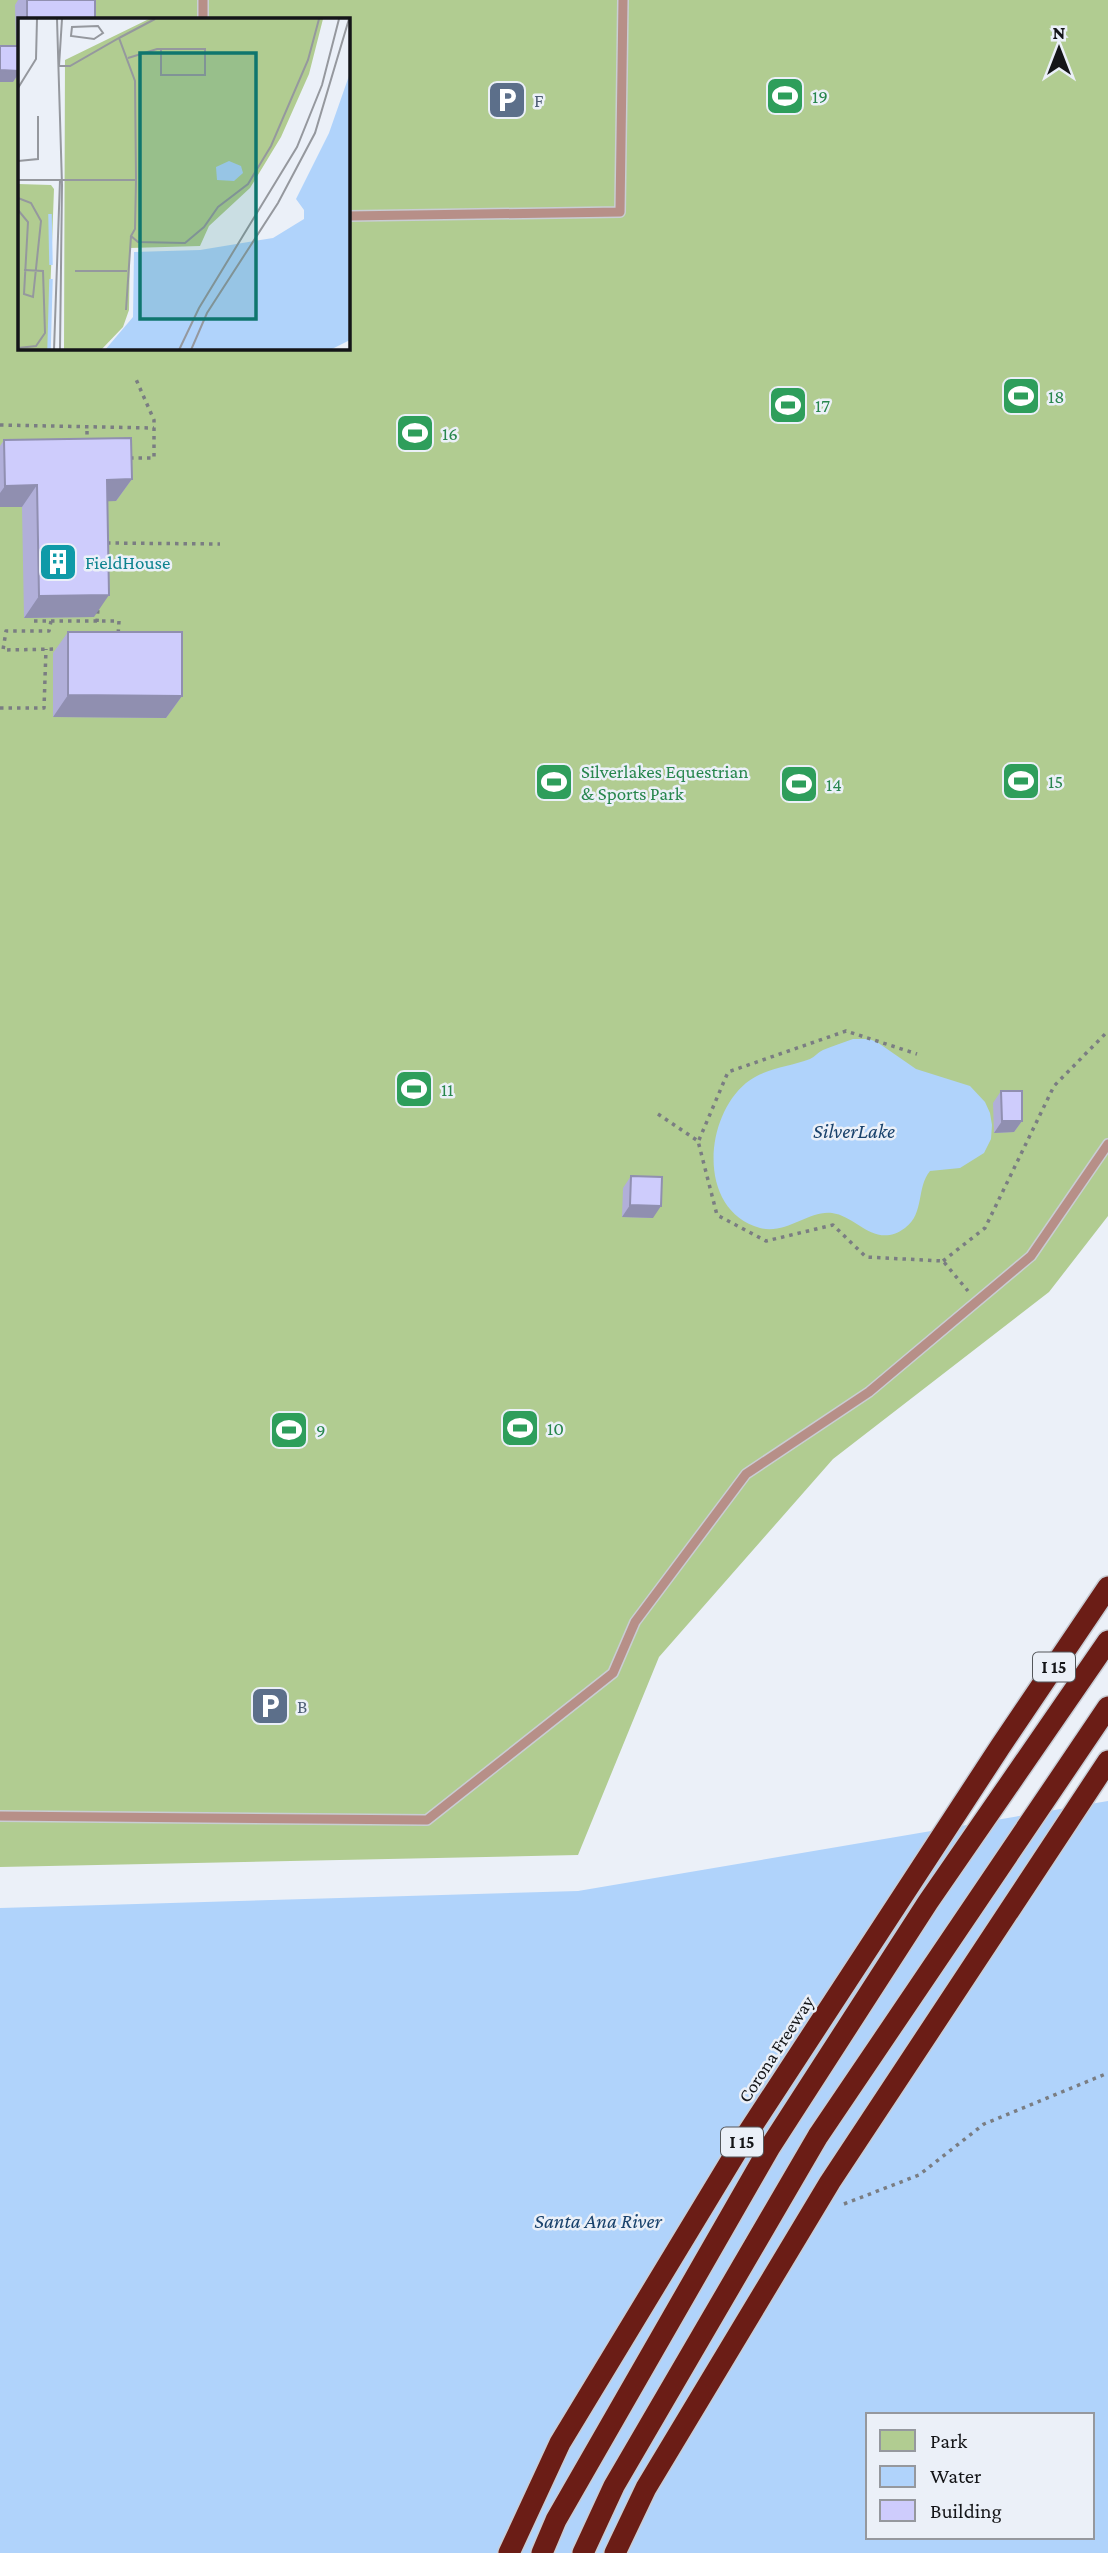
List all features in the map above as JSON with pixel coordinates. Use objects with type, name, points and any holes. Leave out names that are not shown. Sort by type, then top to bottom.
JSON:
[{"type":"highway","name":"Corona Freeway","points":[[509,2553],[560,2443],[749,2131],[1108,1587]]},
{"type":"highway","points":[[542,2553],[556,2520],[770,2147],[928,1902],[1108,1641]]},
{"type":"highway","points":[[583,2553],[614,2486],[818,2136],[1108,1707]]},
{"type":"highway","points":[[615,2553],[646,2488],[830,2182],[1108,1761]]},
{"type":"lane","points":[[203,0],[203,18]]},
{"type":"lane","points":[[350,216],[620,212],[623,0]]},
{"type":"lane","points":[[0,1816],[427,1820],[614,1673],[635,1622],[746,1474],[869,1392],[1031,1256],[1108,1144]]},
{"type":"path","points":[[127,458],[154,458],[154,420],[135,377]]},
{"type":"path","points":[[0,425],[154,428]]},
{"type":"path","points":[[87,428],[87,448]]},
{"type":"path","points":[[101,543],[220,544]]},
{"type":"path","points":[[97,622],[98,596]]},
{"type":"path","points":[[34,621],[119,621],[118,647]]},
{"type":"path","points":[[51,621],[49,631],[6,631],[3,650],[70,648]]},
{"type":"path","points":[[0,708],[44,708],[46,649]]},
{"type":"path","points":[[917,1054],[846,1031],[728,1072],[698,1142],[717,1215],[766,1241],[834,1226],[866,1257],[943,1261],[985,1228],[1054,1086],[1108,1031]]},
{"type":"path","points":[[658,1114],[698,1142]]},
{"type":"path","points":[[943,1261],[976,1302]]},
{"type":"path","points":[[844,2204],[919,2175],[984,2124],[1108,2073]]},
{"type":"green space","name":"Silverlakes Equestrian & Sports Park","points":[[0,0],[1108,0],[1108,1216],[1049,1292],[833,1459],[659,1657],[578,1855],[0,1867]]},
{"type":"water","name":"SilverLake","points":[[853,1039],[877,1042],[916,1069],[970,1086],[985,1102],[990,1113],[991,1139],[984,1153],[960,1168],[930,1171],[911,1222],[894,1234],[875,1234],[841,1215],[832,1213],[815,1215],[788,1226],[770,1229],[760,1228],[740,1218],[726,1203],[717,1184],[714,1163],[715,1140],[721,1118],[732,1099],[746,1083],[761,1074],[810,1059],[823,1050]]},
{"type":"water","name":"Santa Ana River","points":[[1108,1801],[1108,2553],[0,2553],[0,1908],[578,1891]]},
{"type":"building","points":[[27,0],[95,0],[95,18],[27,18]]},
{"type":"building","points":[[0,46],[18,46],[18,71],[0,70]]},
{"type":"building","name":"FieldHouse","points":[[131,438],[132,479],[107,480],[109,595],[39,596],[37,485],[5,486],[4,440]]},
{"type":"building","points":[[68,632],[182,632],[182,696],[68,695]]},
{"type":"building","points":[[1001,1091],[1022,1091],[1022,1121],[1002,1121]]},
{"type":"building","points":[[631,1176],[662,1177],[661,1206],[630,1205]]},
{"type":"place","name":"19","points":[[785,96]]},
{"type":"place","name":"F","points":[[507,100]]},
{"type":"place","name":"18","points":[[1021,396]]},
{"type":"place","name":"17","points":[[788,405]]},
{"type":"place","name":"16","points":[[415,433]]},
{"type":"place","name":"FieldHouse","points":[[58,562]]},
{"type":"place","name":"15","points":[[1021,781]]},
{"type":"place","name":"Silverlakes Equestrian & Sports Park","points":[[554,782]]},
{"type":"place","name":"14","points":[[799,784]]},
{"type":"place","name":"11","points":[[414,1089]]},
{"type":"place","name":"10","points":[[520,1428]]},
{"type":"place","name":"9","points":[[289,1430]]},
{"type":"place","name":"B","points":[[270,1706]]}]
